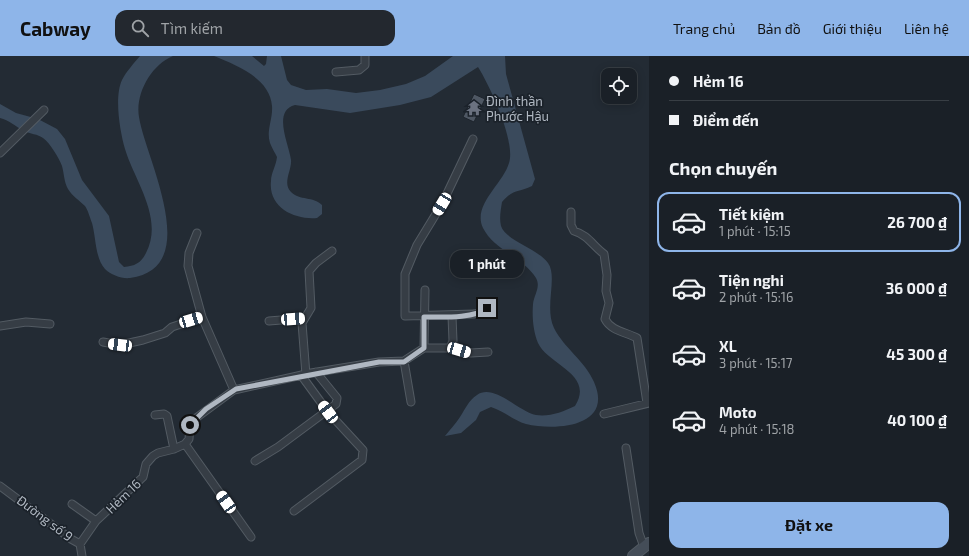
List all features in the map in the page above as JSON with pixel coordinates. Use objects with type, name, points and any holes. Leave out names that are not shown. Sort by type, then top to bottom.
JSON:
[{"type":"street","points":[[336,72],[359,70],[364,65],[365,56]]},
{"type":"street","points":[[0,153],[18,137],[41,112]]},
{"type":"street","points":[[473,139],[442,204],[417,245],[405,274],[405,316],[424,317],[474,314],[482,312],[487,308]]},
{"type":"street","points":[[571,212],[571,225],[574,231],[586,236],[596,248],[604,254],[607,275],[606,291],[609,303],[605,320],[607,324],[616,330],[637,338],[648,403],[604,414]]},
{"type":"street","points":[[197,233],[189,253],[188,266],[202,317],[234,390]]},
{"type":"street","points":[[294,512],[362,460],[363,450],[328,412],[304,375],[302,323],[311,308],[309,272],[316,263],[332,251]]},
{"type":"street","points":[[424,348],[425,290]]},
{"type":"street","points":[[450,348],[453,341],[452,316]]},
{"type":"street","points":[[103,342],[120,345],[143,340],[165,333],[172,326],[202,317]]},
{"type":"street","points":[[269,321],[305,318]]},
{"type":"street","points":[[0,326],[26,322],[50,324]]},
{"type":"street","points":[[251,537],[185,444],[188,440],[190,425],[196,418],[234,390],[316,372],[379,362],[404,362],[424,348],[450,348],[471,353],[488,352]]},
{"type":"street","points":[[404,362],[411,402]]},
{"type":"street","points":[[255,461],[328,412],[336,404],[337,398],[316,372]]},
{"type":"street","points":[[155,415],[164,414],[167,416],[174,449]]},
{"type":"street","name":"Hẻm 16","points":[[80,544],[96,521],[143,477],[146,464],[153,456],[185,444]]},
{"type":"street","points":[[626,448],[639,533],[646,545],[633,556]]},
{"type":"street","name":"Đường số 9","points":[[0,486],[71,540],[80,544],[82,556]]},
{"type":"street","points":[[72,504],[96,521]]},
{"type":"water","points":[[140,56],[173,56],[158,66],[146,81],[142,90],[138,108],[143,135],[159,183],[165,209],[167,233],[164,254],[152,270],[127,278],[110,273],[105,269],[99,259],[92,223],[87,210],[85,206],[68,189],[62,166],[57,155],[46,140],[24,131],[0,118],[0,104],[16,113],[38,119],[57,129],[65,139],[82,180],[109,216],[119,262],[124,267],[134,265],[140,262],[146,253],[151,240],[152,227],[146,200],[125,149],[121,133],[118,96],[122,80]]},
{"type":"water","points":[[214,56],[252,56],[264,66],[266,64],[267,56],[281,56],[287,80],[291,85],[306,90],[327,89],[356,93],[380,90],[406,84],[425,76],[453,56],[505,56],[506,74],[535,179],[532,186],[513,193],[502,202],[500,217],[501,226],[509,236],[543,258],[551,269],[551,320],[563,342],[590,374],[598,397],[596,409],[589,417],[566,426],[538,426],[522,423],[491,407],[480,412],[476,420],[461,433],[445,436],[471,400],[484,392],[499,395],[529,413],[536,415],[556,414],[575,406],[580,395],[579,386],[575,378],[543,351],[536,338],[534,329],[533,304],[538,288],[536,278],[524,264],[494,242],[483,228],[481,219],[482,211],[485,203],[506,171],[510,154],[509,142],[501,114],[478,67],[431,97],[400,105],[350,113],[295,105],[288,108],[284,114],[283,121],[291,160],[287,185],[291,192],[298,197],[315,200],[322,205],[322,214],[317,218],[309,218],[292,214],[278,205],[271,190],[271,178],[277,157],[269,138],[269,129],[272,116],[270,96],[259,80],[241,68]]},
{"type":"building","name":"Đình thần Phước Hậu","points":[[474,94],[485,99],[474,122],[463,117]]},
{"type":"place","name":"Đình thần Phước Hậu","points":[[474,108]]},
{"type":"route","points":[[190,425],[206,409],[236,389],[311,373],[379,362],[404,362],[424,348],[424,317],[474,314],[482,312],[487,308]]}]
